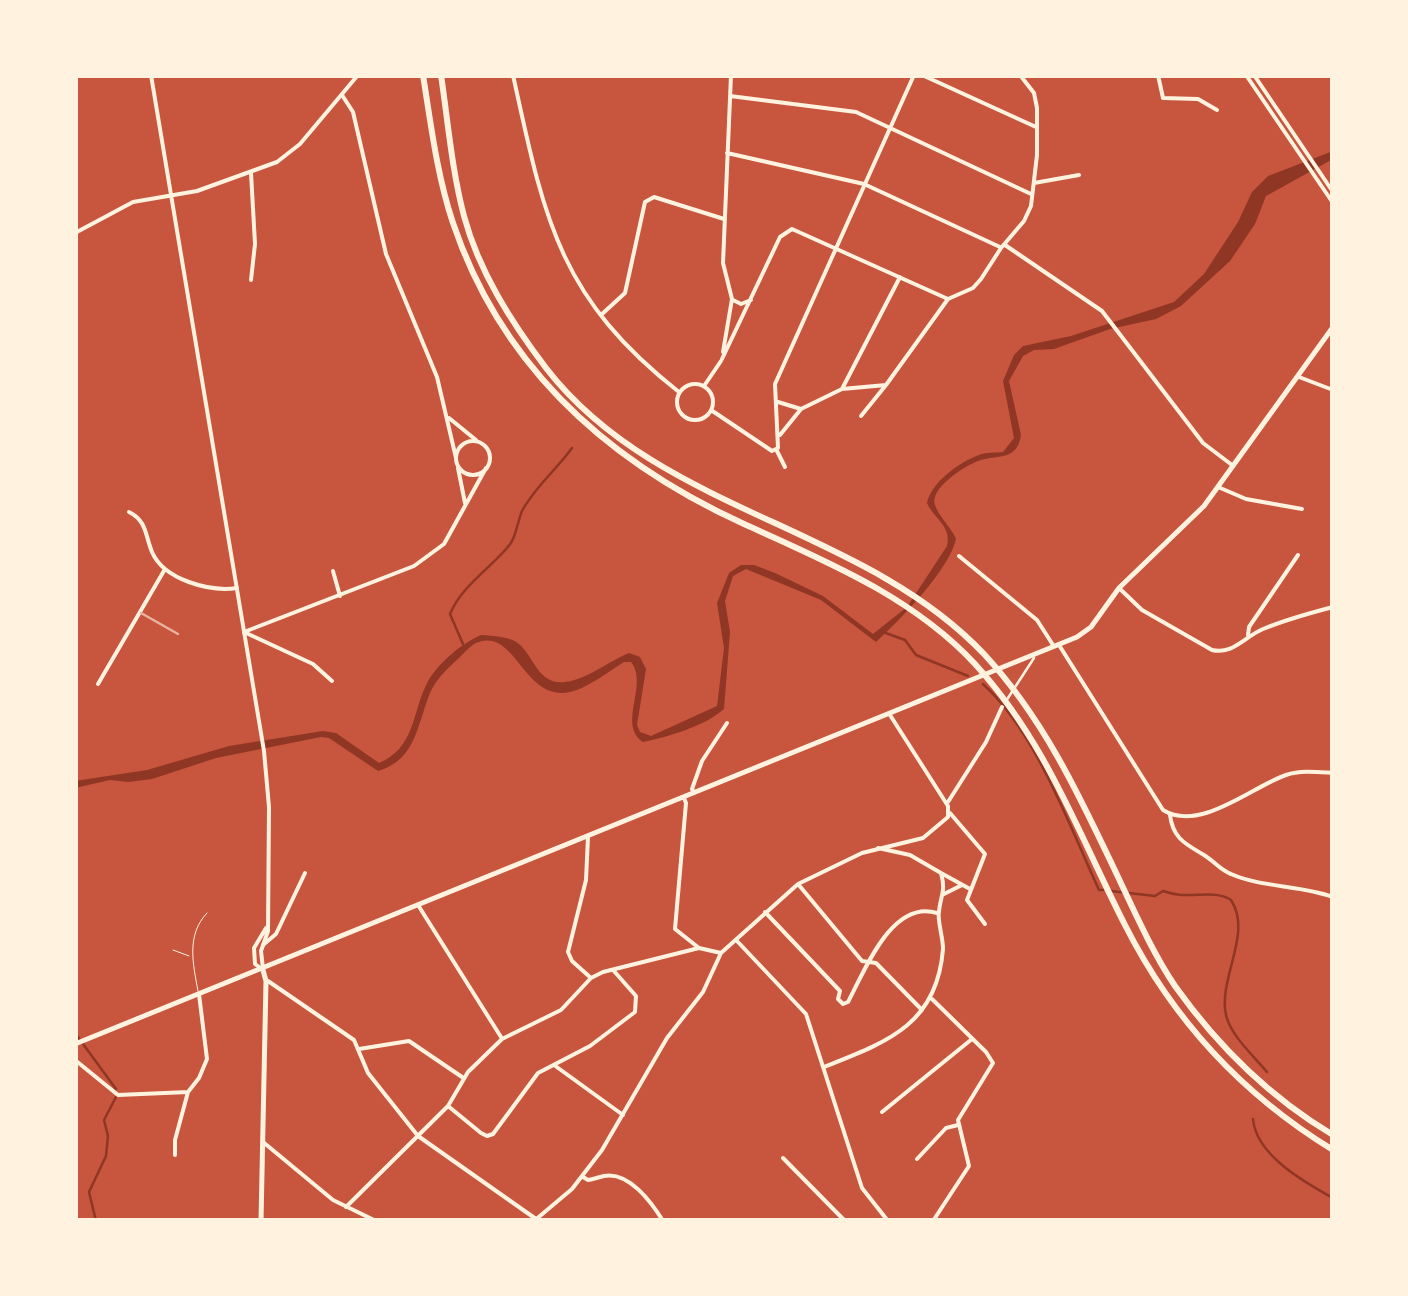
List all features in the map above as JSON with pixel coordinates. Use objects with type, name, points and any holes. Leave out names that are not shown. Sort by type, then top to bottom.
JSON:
[{"type":"highway","points":[[422,75],[437,166],[453,224],[479,284],[506,332],[540,378],[592,430],[665,484],[842,569],[898,601],[972,661],[1008,702],[1040,749],[1126,926],[1164,992],[1202,1042],[1248,1090],[1333,1150]]},
{"type":"highway","points":[[441,75],[465,220],[488,278],[549,372],[628,446],[672,474],[848,558],[905,590],[982,653],[1052,742],[1174,984],[1212,1033],[1257,1079],[1333,1135]]},
{"type":"main road","points":[[77,1043],[890,715],[1036,655],[1091,627],[1119,588],[1194,516],[1218,487],[1333,327]]},
{"type":"main road","points":[[261,1221],[266,980],[263,968]]},
{"type":"street","points":[[151,75],[264,751],[268,924],[263,968],[254,964],[252,955],[268,924]]},
{"type":"street","points":[[75,233],[133,202],[197,191],[251,173],[290,154],[358,75]]},
{"type":"street","points":[[513,75],[549,224],[566,263],[601,316],[638,357],[679,392]]},
{"type":"street","points":[[722,360],[732,300],[723,264],[731,75]]},
{"type":"street","points":[[785,467],[777,451],[780,435],[773,391],[914,75]]},
{"type":"street","points":[[922,75],[1037,128]]},
{"type":"street","points":[[861,416],[948,299],[973,288],[1026,218],[1034,183],[1037,128],[1034,93],[1020,75]]},
{"type":"street","points":[[1158,75],[1164,98],[1198,99],[1217,110]]},
{"type":"street","points":[[1246,75],[1333,203]]},
{"type":"street","points":[[1254,75],[1299,148]]},
{"type":"street","points":[[342,94],[353,112],[386,254],[432,364],[466,504]]},
{"type":"street","points":[[730,96],[856,112],[1032,195]]},
{"type":"street","points":[[727,153],[864,184],[1003,246],[1110,319],[1203,443],[1234,466]]},
{"type":"street","points":[[251,173],[251,280]]},
{"type":"street","points":[[1034,183],[1079,175]]},
{"type":"street","points":[[1322,182],[1333,192]]},
{"type":"street","points":[[601,316],[625,293],[645,202],[654,197],[724,218]]},
{"type":"street","points":[[704,386],[722,360],[786,230],[835,247],[948,299]]},
{"type":"street","points":[[842,389],[900,277]]},
{"type":"street","points":[[732,300],[741,304],[751,300]]},
{"type":"street","points":[[1300,377],[1333,390]]},
{"type":"street","points":[[688,385],[704,386],[713,398],[711,410],[698,420],[687,419],[677,409],[679,392],[688,385]]},
{"type":"street","points":[[780,435],[801,410],[842,389],[886,386]]},
{"type":"street","points":[[776,400],[801,410]]},
{"type":"street","points":[[711,410],[772,452],[777,451]]},
{"type":"street","points":[[244,632],[414,566],[444,544],[490,458],[482,444],[448,418]]},
{"type":"street","points":[[456,461],[462,444],[472,440],[482,444]]},
{"type":"street","points":[[456,461],[468,474],[478,474],[486,468]]},
{"type":"street","points":[[1218,487],[1246,499],[1302,510]]},
{"type":"street","points":[[129,512],[141,520],[153,554],[165,569],[209,590],[237,588]]},
{"type":"street","points":[[1249,637],[1249,627],[1298,554]]},
{"type":"street","points":[[959,556],[1037,620],[1170,815],[1226,807],[1297,772],[1333,773]]},
{"type":"street","points":[[98,684],[165,569]]},
{"type":"street","points":[[334,572],[340,596]]},
{"type":"street","points":[[1119,588],[1142,610],[1212,650],[1233,648],[1262,629],[1333,607]]},
{"type":"street","points":[[244,632],[312,664],[332,681]]},
{"type":"street","points":[[946,804],[1036,655]]},
{"type":"street","points":[[890,715],[950,813],[985,854],[967,900],[985,924]]},
{"type":"street","points":[[694,793],[702,762],[727,723]]},
{"type":"street","points":[[684,798],[676,929],[699,948],[721,954]]},
{"type":"street","points":[[266,980],[328,1021],[359,1049],[368,1073],[418,1136],[535,1220],[583,1177],[667,1038],[702,992],[721,954],[736,939],[798,884],[878,848],[924,838],[950,813]]},
{"type":"street","points":[[1170,815],[1173,829],[1184,845],[1224,871],[1247,880],[1333,897]]},
{"type":"street","points":[[588,836],[586,880],[568,952],[591,978]]},
{"type":"street","points":[[878,848],[910,855],[970,889]]},
{"type":"street","points":[[264,945],[276,934],[305,872]]},
{"type":"street","points":[[824,1067],[895,1038],[932,999],[943,946],[937,913],[944,894],[941,872]]},
{"type":"street","points":[[798,884],[862,961],[876,963],[922,1010]]},
{"type":"street","points":[[944,894],[962,885]]},
{"type":"street","points":[[418,905],[502,1039]]},
{"type":"street","points":[[765,912],[840,992],[841,1003],[848,1002],[878,946],[904,916],[922,910],[937,913]]},
{"type":"street","points":[[736,939],[806,1014],[862,1188],[888,1221]]},
{"type":"street","points":[[346,1207],[448,1106],[464,1078],[502,1039],[561,1010],[591,978],[699,948]]},
{"type":"street","points":[[448,1106],[488,1136],[494,1134],[538,1074],[590,1046],[635,1012],[636,996],[614,970]]},
{"type":"street","points":[[175,1155],[175,1140],[188,1092],[200,1078],[207,1059],[198,994]]},
{"type":"street","points":[[932,999],[992,1063],[960,1112],[958,1125],[970,1166],[933,1221]]},
{"type":"street","points":[[882,1112],[972,1039]]},
{"type":"street","points":[[359,1049],[408,1041],[464,1078]]},
{"type":"street","points":[[75,1060],[118,1095],[188,1092]]},
{"type":"street","points":[[554,1065],[623,1116]]},
{"type":"street","points":[[917,1159],[946,1128],[958,1125]]},
{"type":"street","points":[[263,1142],[346,1207],[376,1221]]},
{"type":"street","points":[[783,1158],[844,1221]]},
{"type":"street","points":[[583,1177],[620,1177],[646,1198],[664,1221]]},
{"type":"lane","points":[[198,994],[192,957],[195,928],[208,913]]},
{"type":"lane","points":[[173,950],[192,957]]},
{"type":"shaded area","points":[[1333,151],[1333,159],[1266,196],[1255,224],[1230,261],[1181,306],[1156,319],[1023,356],[1009,381],[1021,435],[1019,444],[1005,456],[965,468],[937,492],[935,505],[956,539],[952,551],[922,594],[876,642],[821,600],[746,569],[733,576],[725,601],[730,632],[724,709],[675,734],[643,742],[636,734],[633,715],[637,682],[631,662],[624,662],[577,690],[554,692],[541,686],[501,645],[490,641],[474,644],[443,674],[430,693],[408,750],[391,766],[378,771],[329,738],[321,737],[216,758],[152,779],[110,780],[75,788],[75,781],[147,770],[229,746],[323,731],[336,733],[379,763],[406,739],[422,694],[437,668],[481,635],[515,641],[543,675],[556,682],[581,678],[629,653],[640,657],[646,669],[637,725],[640,732],[651,736],[717,706],[724,648],[717,603],[729,573],[741,565],[754,565],[823,596],[873,634],[907,607],[947,546],[945,528],[927,503],[934,488],[963,463],[982,454],[1003,452],[1014,438],[1003,381],[1014,355],[1023,346],[1071,336],[1174,302],[1204,274],[1238,222],[1252,192],[1268,176]]},
{"type":"waterway","points":[[463,644],[450,614],[455,604],[510,544],[527,503],[572,448]]},
{"type":"waterway","points":[[883,632],[905,640],[916,655],[968,676]]},
{"type":"waterway","points":[[983,684],[1002,704],[1035,753],[1099,890],[1103,890]]},
{"type":"waterway","points":[[1111,891],[1155,896],[1163,891],[1231,900],[1238,927],[1226,986],[1226,1015],[1237,1038],[1267,1072]]},
{"type":"waterway","points":[[75,1033],[116,1089]]},
{"type":"waterway","points":[[96,1221],[89,1192],[106,1156],[108,1136],[104,1120],[116,1097]]},
{"type":"waterway","points":[[1253,1119],[1256,1132],[1272,1156],[1333,1198]]},
{"type":"railway","points":[[141,613],[178,634]]}]
